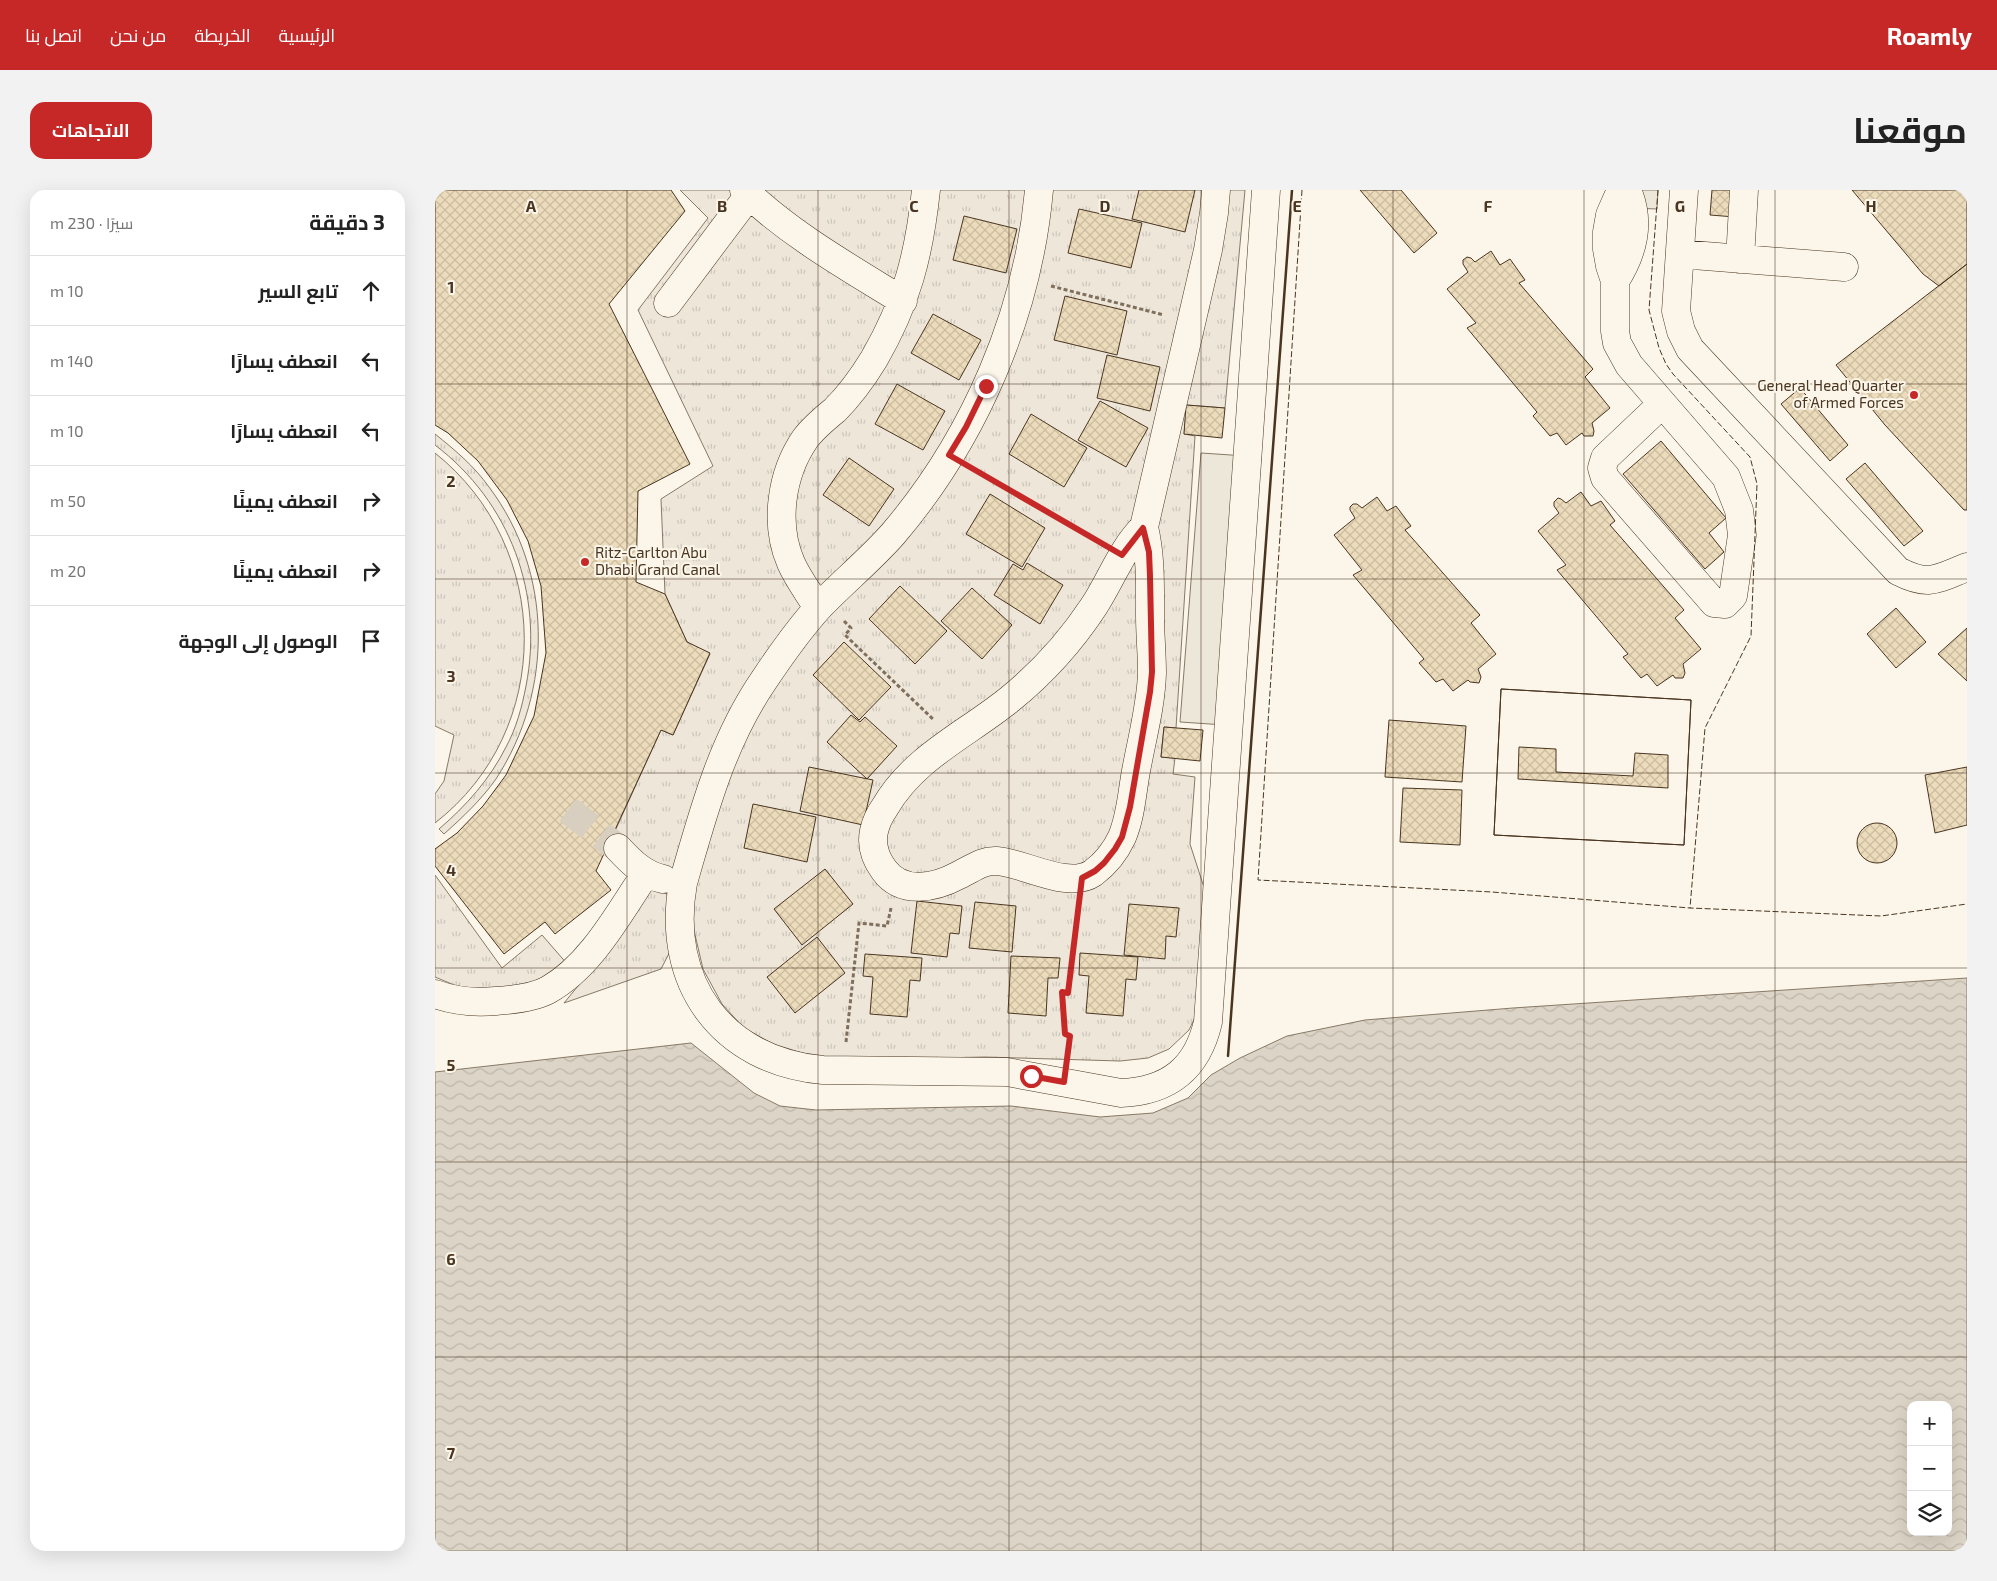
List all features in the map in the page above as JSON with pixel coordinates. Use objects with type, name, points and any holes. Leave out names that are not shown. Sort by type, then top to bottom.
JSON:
[{"type":"lane","points":[[823,604],[797,574],[784,541],[782,499],[787,478],[805,440],[850,393],[869,367],[903,301],[918,249],[926,190]]},
{"type":"lane","points":[[1039,190],[1033,237],[1024,279],[1001,349],[966,427],[918,502],[893,534],[823,604],[764,680],[735,729],[714,782],[679,902],[679,921],[684,960],[691,984],[701,1002],[715,1020],[737,1039],[766,1057],[804,1068],[1007,1072],[1121,1093],[1139,1092],[1156,1088],[1171,1080],[1185,1069],[1196,1055],[1204,1039],[1208,1022],[1266,190]]},
{"type":"lane","points":[[1143,528],[1149,552],[1152,672],[1130,807],[1122,837],[1115,849],[1095,871],[1082,878],[1067,879],[1009,863],[991,861],[971,867],[945,882],[930,886],[909,887],[897,882],[886,874],[879,863],[875,852],[874,834],[879,818],[904,780],[937,751],[1009,700],[1052,658],[1094,606],[1122,555],[1143,528],[1208,250],[1214,213],[1215,190]]},
{"type":"lane","points":[[1621,190],[1610,215],[1607,232],[1608,257],[1615,281],[1615,331],[1617,343],[1629,366],[1726,477],[1735,496],[1742,535],[1733,596],[1725,604],[1714,603],[1605,478],[1603,473],[1605,458],[1662,404]]},
{"type":"lane","points":[[1615,281],[1631,252],[1634,236],[1635,217],[1627,190]]},
{"type":"lane","points":[[1684,190],[1676,311],[1681,331],[1690,348],[1701,362],[1898,571],[1910,578],[1932,580],[1945,578],[1967,567]]},
{"type":"lane","points":[[1740,259],[1744,190]]},
{"type":"lane","points":[[668,303],[747,192],[819,249],[903,301]]},
{"type":"lane","points":[[1680,254],[1844,266]]},
{"type":"lane","points":[[618,848],[634,864],[647,873],[659,878],[683,883]]},
{"type":"lane","points":[[435,994],[443,997],[482,1002],[511,1000],[547,990],[567,976],[585,959],[647,873]]},
{"type":"path","points":[[1024,279],[1191,322]]},
{"type":"path","points":[[949,455],[1122,555]]},
{"type":"path","points":[[823,604],[851,628],[845,635],[954,739]]},
{"type":"path","points":[[1064,1082],[1070,1036],[1065,1034],[1062,992],[1068,993],[1082,878]]},
{"type":"path","points":[[843,1070],[859,923],[887,926],[897,882]]},
{"type":"green space","points":[[680,190],[1245,190],[1225,408],[1187,405],[1184,434],[1195,436],[1176,728],[1164,727],[1161,757],[1175,758],[1173,774],[1195,777],[1190,844],[1209,903],[1200,1007],[1189,1030],[1169,1049],[1148,1058],[1120,1061],[985,1057],[840,1060],[809,1055],[773,1044],[744,1028],[722,1004],[703,969],[683,883],[610,842],[661,730],[673,735],[710,654],[687,642],[665,594],[661,499],[713,466],[638,310],[708,218]]},
{"type":"green space","points":[[435,434],[471,465],[489,487],[510,520],[525,556],[535,593],[538,632],[536,670],[528,708],[515,744],[490,787],[444,834],[439,829],[459,811],[485,781],[500,759],[513,733],[521,710],[526,686],[530,652],[530,618],[525,584],[515,552],[501,522],[483,494],[461,468],[435,445]]},
{"type":"green space","points":[[435,453],[474,492],[502,537],[518,587],[524,638],[519,690],[502,739],[474,784],[435,823],[435,794],[444,781],[454,735],[435,726]]},
{"type":"green space","points":[[435,875],[502,968],[542,935],[569,966],[519,991],[459,987],[435,977]]},
{"type":"green space","points":[[648,886],[667,894],[677,938],[661,969],[564,1003],[611,946]]},
{"type":"shaded area","points":[[1634,190],[1658,190],[1657,209],[1633,208]]},
{"type":"shaded area","points":[[1201,453],[1261,457],[1240,726],[1180,722]]},
{"type":"water","points":[[1967,978],[1967,1551],[435,1551],[435,1072],[691,1043],[754,1093],[780,1106],[816,1110],[1011,1106],[1100,1117],[1153,1113],[1188,1098],[1211,1075],[1240,1058],[1287,1036],[1365,1020],[1513,1008]]},
{"type":"building","name":"Ritz-Carlton Abu Dhabi Grand Canal","points":[[435,190],[671,190],[685,211],[609,304],[690,464],[638,491],[636,582],[665,594],[687,642],[710,653],[673,735],[661,730],[596,871],[611,890],[555,934],[545,922],[504,954],[435,866],[435,849],[457,833],[483,806],[506,775],[534,716],[546,653],[541,586],[528,541],[507,500],[478,461],[448,433],[435,425]]},
{"type":"building","points":[[1139,190],[1195,190],[1185,232],[1132,219]]},
{"type":"building","points":[[1360,190],[1401,190],[1437,233],[1414,253]]},
{"type":"building","points":[[1712,190],[1737,190],[1735,217],[1710,215]]},
{"type":"building","points":[[1852,190],[1967,190],[1967,264],[1939,286],[1923,274]]},
{"type":"building","points":[[1079,209],[1142,223],[1131,268],[1068,253]]},
{"type":"building","points":[[964,216],[1017,229],[1006,273],[953,260]]},
{"type":"building","points":[[1491,251],[1500,265],[1510,259],[1525,280],[1519,283],[1593,369],[1585,377],[1610,408],[1592,423],[1593,436],[1584,436],[1582,433],[1566,445],[1557,433],[1550,436],[1533,416],[1537,412],[1467,328],[1476,323],[1447,289],[1468,272],[1463,264],[1463,260],[1467,257],[1475,262]]},
{"type":"building","name":"General Head Quarter of Armed Forces","points":[[1967,264],[1967,510],[1964,510],[1885,425],[1836,365]]},
{"type":"building","points":[[1065,296],[1127,311],[1117,355],[1054,340]]},
{"type":"building","points":[[933,314],[981,340],[959,380],[911,353]]},
{"type":"building","points":[[1107,355],[1160,367],[1150,411],[1097,398]]},
{"type":"building","points":[[897,384],[945,411],[923,450],[875,424]]},
{"type":"building","points":[[1800,388],[1848,445],[1830,461],[1781,404]]},
{"type":"building","points":[[1100,401],[1148,428],[1126,467],[1078,440]]},
{"type":"building","points":[[1186,405],[1225,408],[1222,438],[1184,434]]},
{"type":"building","points":[[1031,414],[1087,448],[1064,487],[1009,454]]},
{"type":"building","points":[[1661,441],[1726,518],[1709,533],[1724,552],[1705,569],[1623,474]]},
{"type":"building","points":[[849,458],[894,489],[869,526],[823,495]]},
{"type":"building","points":[[1865,463],[1923,531],[1904,546],[1846,479]]},
{"type":"building","points":[[1581,492],[1591,506],[1601,501],[1615,521],[1610,525],[1684,610],[1675,618],[1701,649],[1683,664],[1685,673],[1683,678],[1675,678],[1673,675],[1657,686],[1647,674],[1641,678],[1623,657],[1628,654],[1557,570],[1566,565],[1538,531],[1559,513],[1554,506],[1554,502],[1558,498],[1566,503]]},
{"type":"building","points":[[990,494],[1045,528],[1022,567],[966,534]]},
{"type":"building","points":[[1377,497],[1387,511],[1396,506],[1411,526],[1405,530],[1480,615],[1471,623],[1496,654],[1478,669],[1481,677],[1479,683],[1468,680],[1453,691],[1443,679],[1436,682],[1419,663],[1424,659],[1353,575],[1362,570],[1334,535],[1355,518],[1350,510],[1353,504],[1357,504],[1362,508]]},
{"type":"building","points":[[1027,563],[1063,585],[1040,624],[994,595],[1013,564],[1023,570]]},
{"type":"building","points":[[900,586],[947,631],[915,664],[869,619]]},
{"type":"building","points":[[972,588],[1012,625],[982,659],[941,621]]},
{"type":"building","points":[[1896,608],[1926,642],[1896,668],[1867,634]]},
{"type":"building","points":[[1967,628],[1967,681],[1938,654]]},
{"type":"building","points":[[844,642],[891,687],[859,720],[813,675]]},
{"type":"building","points":[[1501,689],[1691,700],[1684,845],[1494,835]],"holes":[[[1519,747],[1556,749],[1556,772],[1633,776],[1635,753],[1668,755],[1668,788],[1518,779]]]},
{"type":"building","points":[[1501,689],[1691,700],[1684,845],[1494,835]]},
{"type":"building","points":[[851,715],[860,722],[865,717],[897,746],[867,779],[827,742]]},
{"type":"building","points":[[1389,720],[1466,726],[1462,782],[1385,777]]},
{"type":"building","points":[[1164,727],[1203,730],[1200,761],[1161,757]]},
{"type":"building","points":[[809,767],[873,780],[863,825],[800,811]]},
{"type":"building","points":[[1967,767],[1967,825],[1935,833],[1925,775]]},
{"type":"building","points":[[1403,788],[1462,790],[1460,845],[1400,842]]},
{"type":"building","points":[[753,804],[816,817],[807,862],[744,848]]},
{"type":"building","points":[[1873,823],[1881,823],[1888,826],[1894,832],[1897,843],[1894,854],[1888,860],[1881,863],[1873,863],[1866,860],[1860,854],[1857,847],[1857,839],[1860,832],[1866,826]]},
{"type":"building","points":[[825,869],[853,904],[802,945],[774,909]]},
{"type":"building","points":[[917,901],[962,906],[959,934],[950,933],[947,957],[911,953]]},
{"type":"building","points":[[975,902],[1016,906],[1012,952],[969,948]]},
{"type":"building","points":[[1129,904],[1179,908],[1176,937],[1166,936],[1165,959],[1124,955]]},
{"type":"building","points":[[817,937],[845,973],[795,1013],[767,977]]},
{"type":"building","points":[[1080,953],[1138,957],[1136,980],[1126,979],[1123,1016],[1086,1013],[1089,976],[1079,975]]},
{"type":"building","points":[[865,954],[922,958],[920,981],[910,980],[907,1017],[870,1014],[873,977],[863,976]]},
{"type":"building","points":[[1011,956],[1060,958],[1058,978],[1048,978],[1046,1016],[1008,1013]]},
{"type":"tunnel","points":[[568,810],[618,848]]},
{"type":"fence","points":[[1302,190],[1258,880],[1492,892],[1690,908],[1881,916],[1967,904]]},
{"type":"fence","points":[[1658,190],[1649,310],[1659,348],[1673,374],[1750,457],[1757,484],[1751,636],[1705,728],[1690,908]]},
{"type":"wall","points":[[1228,1056],[1292,190]]},
{"type":"place","name":"General Head Quarter of Armed Forces","points":[[1914,395]]},
{"type":"place","name":"Ritz-Carlton Abu Dhabi Grand Canal","points":[[585,562]]},
{"type":"route","points":[[986,386],[966,427],[949,455],[1122,555],[1127,546],[1143,528],[1149,552],[1152,672],[1130,807],[1122,837],[1115,849],[1095,871],[1082,878],[1068,993],[1062,992],[1065,1034],[1070,1036],[1064,1082],[1031,1076]]}]
